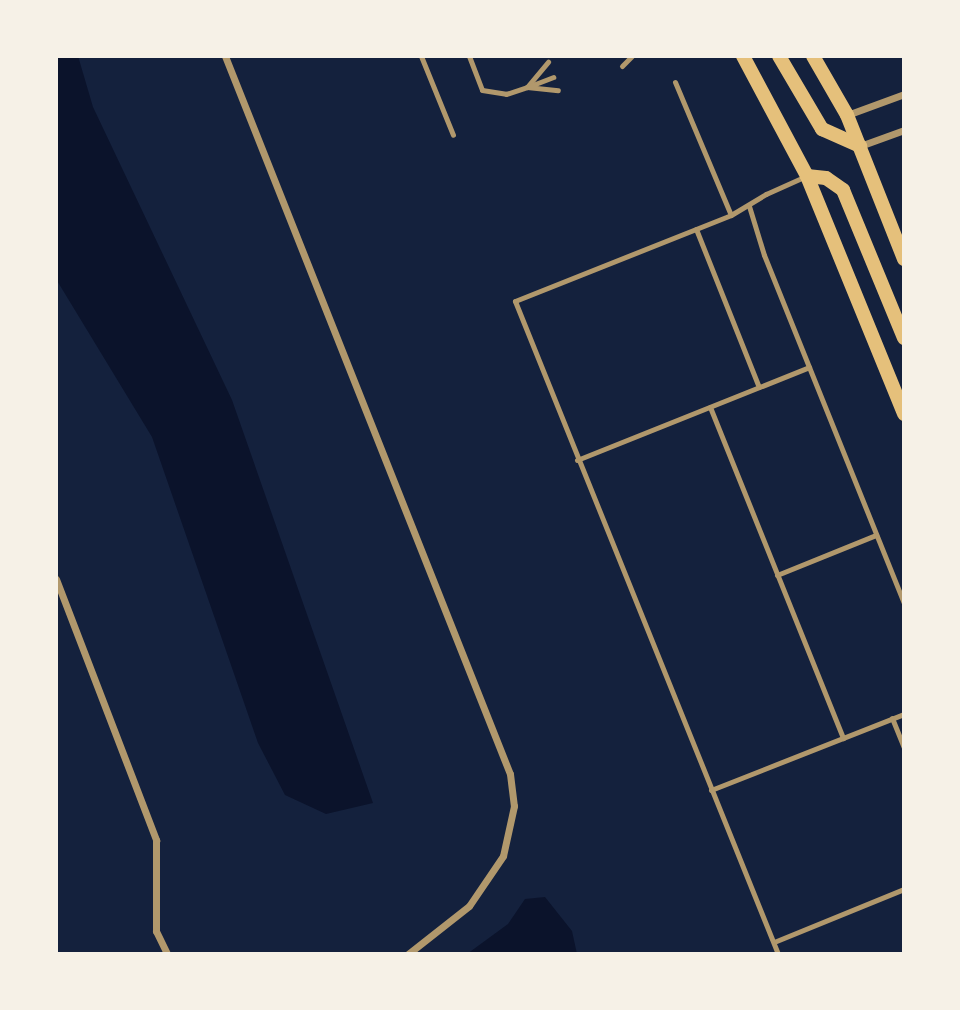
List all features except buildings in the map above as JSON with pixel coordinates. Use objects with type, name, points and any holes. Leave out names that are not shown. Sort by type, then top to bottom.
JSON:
[{"type":"main road","points":[[743,56],[807,176],[904,414]]},
{"type":"main road","points":[[779,56],[822,129],[860,146]]},
{"type":"main road","points":[[813,56],[847,115],[904,258]]},
{"type":"main road","points":[[807,176],[826,178],[843,190],[904,338]]},
{"type":"street","points":[[225,56],[510,774],[514,806],[503,856],[487,884],[469,906],[408,954]]},
{"type":"street","points":[[847,115],[904,94]]},
{"type":"street","points":[[860,146],[904,130]]},
{"type":"street","points":[[56,579],[156,840],[156,932],[167,954]]},
{"type":"lane","points":[[421,56],[453,135]]},
{"type":"lane","points":[[468,56],[482,90],[506,94],[553,77]]},
{"type":"lane","points":[[622,66],[632,56]]},
{"type":"lane","points":[[527,87],[548,62]]},
{"type":"lane","points":[[675,82],[731,215]]},
{"type":"lane","points":[[527,87],[558,90]]},
{"type":"lane","points":[[778,954],[515,301],[731,215],[766,194],[807,176]]},
{"type":"lane","points":[[749,206],[764,255],[904,604]]},
{"type":"lane","points":[[696,229],[759,387]]},
{"type":"lane","points":[[577,460],[809,367]]},
{"type":"lane","points":[[710,407],[843,738]]},
{"type":"lane","points":[[777,575],[876,535]]},
{"type":"lane","points":[[711,790],[904,714]]},
{"type":"lane","points":[[892,718],[904,747]]},
{"type":"lane","points":[[774,943],[904,889]]},
{"type":"water","points":[[56,56],[78,56],[93,107],[232,400],[373,803],[326,814],[285,795],[258,743],[152,437],[56,279]]},
{"type":"water","points":[[545,897],[572,931],[577,954],[467,954],[508,924],[525,899]]}]
